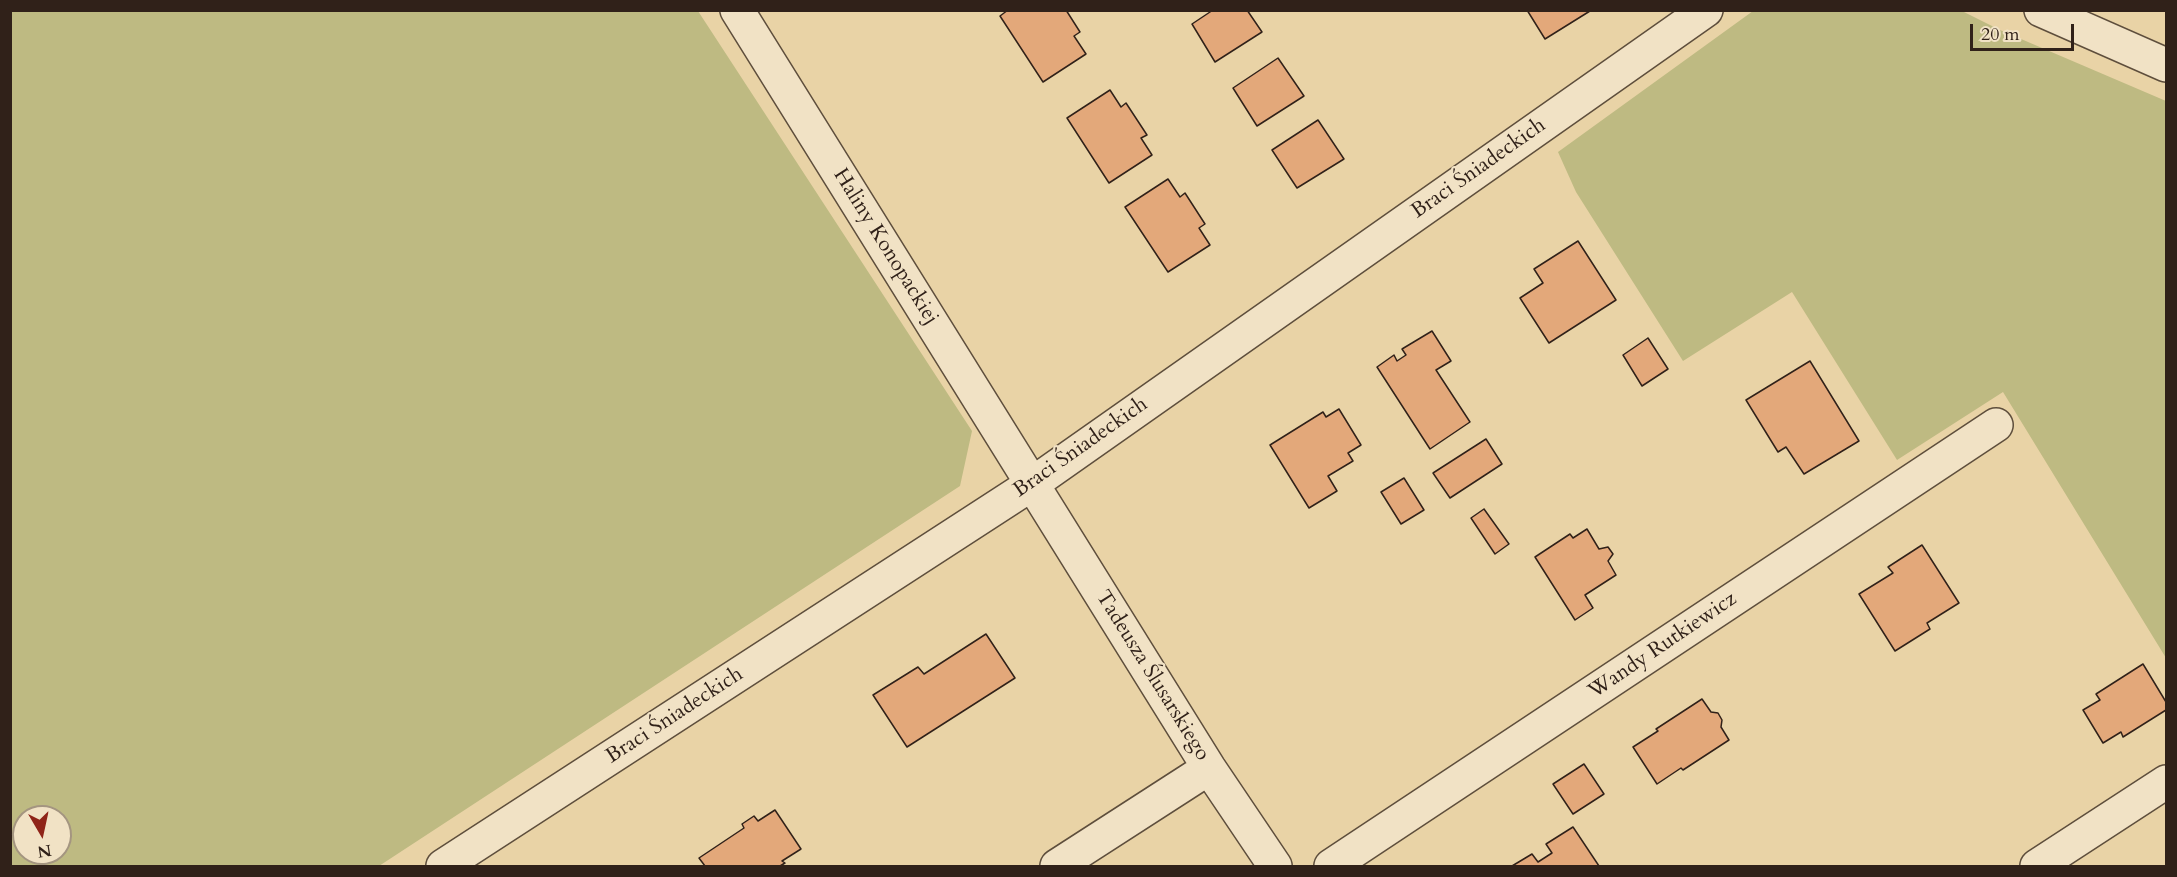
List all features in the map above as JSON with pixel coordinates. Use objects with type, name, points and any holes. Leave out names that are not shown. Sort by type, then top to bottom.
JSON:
[{"type":"street","name":"Haliny Konopackiej","points":[[737,10],[1032,484]]},
{"type":"street","name":"Braci Śniadeckich","points":[[443,867],[1032,484],[1706,10]]},
{"type":"street","points":[[2040,10],[2166,65]]},
{"type":"street","name":"Wandy Rutkiewicz","points":[[1331,867],[1996,425]]},
{"type":"street","name":"Tadeusza Ślusarskiego","points":[[1032,484],[1209,768],[1275,867]]},
{"type":"street","points":[[1057,867],[1209,768]]},
{"type":"street","points":[[2037,867],[2166,782]]},
{"type":"shaded area","points":[[10,11],[698,11],[972,431],[960,486],[379,866],[11,866]]},
{"type":"shaded area","points":[[1753,11],[1962,11],[2000,30],[2166,101],[2166,658],[2003,392],[1897,460],[1792,292],[1683,361],[1576,192],[1558,152]]},
{"type":"building","points":[[1008,10],[1066,10],[1080,32],[1074,36],[1086,54],[1043,82],[1000,16]]},
{"type":"building","points":[[1213,10],[1247,10],[1262,32],[1215,62],[1192,24]]},
{"type":"building","points":[[1527,10],[1589,10],[1590,11],[1545,39]]},
{"type":"building","points":[[1278,58],[1304,96],[1257,126],[1233,88]]},
{"type":"building","points":[[1110,90],[1121,107],[1126,103],[1147,135],[1141,138],[1152,155],[1109,183],[1067,118]]},
{"type":"building","points":[[1318,120],[1344,159],[1297,188],[1272,150]]},
{"type":"building","points":[[1168,179],[1180,197],[1185,193],[1205,224],[1199,228],[1210,245],[1168,272],[1125,207]]},
{"type":"building","points":[[1578,241],[1616,300],[1549,343],[1520,298],[1543,283],[1534,269]]},
{"type":"building","points":[[1432,331],[1451,361],[1436,370],[1470,422],[1430,449],[1377,367],[1394,355],[1397,361],[1406,355],[1402,349]]},
{"type":"building","points":[[1648,338],[1668,369],[1642,386],[1623,355]]},
{"type":"building","points":[[1810,361],[1859,441],[1804,474],[1786,447],[1778,452],[1746,400]]},
{"type":"building","points":[[1339,409],[1361,445],[1348,453],[1353,461],[1328,476],[1337,491],[1309,508],[1270,445],[1323,412],[1326,417]]},
{"type":"building","points":[[1486,439],[1502,464],[1450,498],[1433,473]]},
{"type":"building","points":[[1404,478],[1424,510],[1401,524],[1381,492]]},
{"type":"building","points":[[1484,509],[1509,544],[1495,554],[1471,518]]},
{"type":"building","points":[[1587,529],[1599,549],[1608,547],[1613,554],[1608,561],[1616,575],[1585,595],[1593,608],[1575,620],[1535,557],[1570,534],[1573,538]]},
{"type":"building","points":[[1922,545],[1959,603],[1927,623],[1930,629],[1895,651],[1859,594],[1893,573],[1888,567]]},
{"type":"building","points":[[986,634],[1015,678],[907,747],[873,695],[918,667],[924,674]]},
{"type":"building","points":[[2143,664],[2166,702],[2166,710],[2123,737],[2121,732],[2103,743],[2083,710],[2100,700],[2096,694]]},
{"type":"building","points":[[1702,699],[1711,712],[1718,713],[1722,720],[1721,727],[1729,740],[1657,784],[1633,747]]},
{"type":"building","points":[[1584,764],[1604,794],[1573,814],[1553,784]]},
{"type":"building","points":[[775,810],[801,849],[782,861],[785,863],[780,866],[705,866],[699,858],[744,828],[742,824],[754,816],[758,821]]},
{"type":"building","points":[[1573,827],[1599,866],[1512,866],[1532,854],[1538,862],[1552,853],[1546,844]]}]
